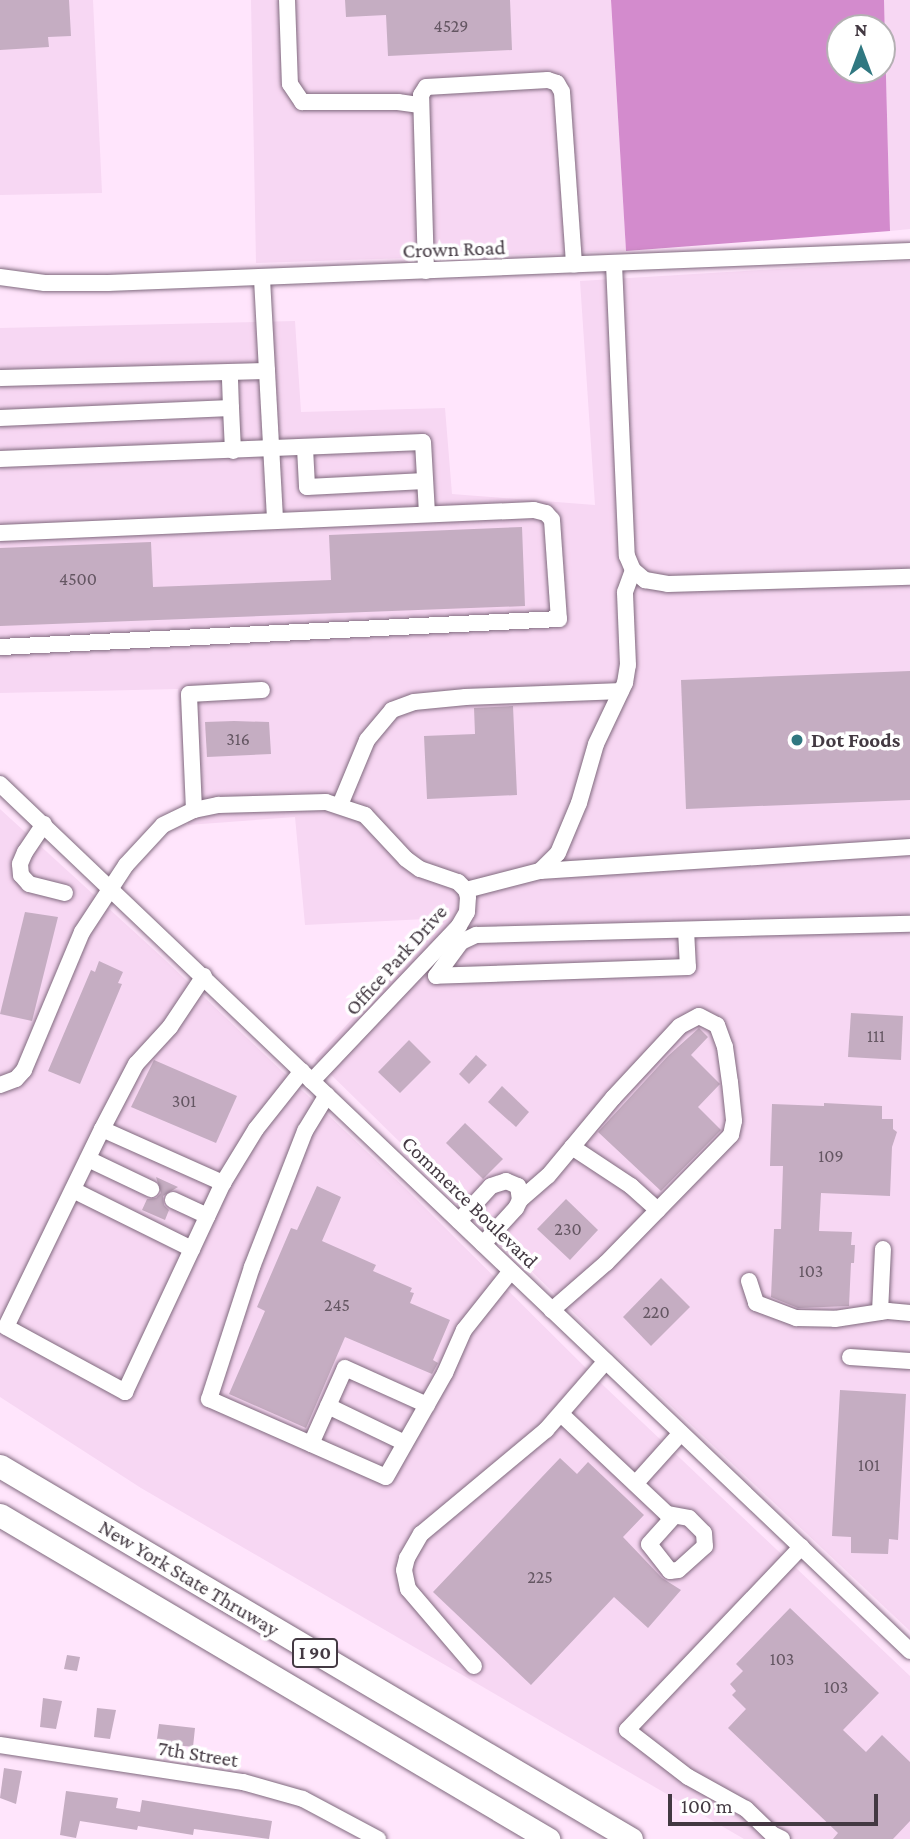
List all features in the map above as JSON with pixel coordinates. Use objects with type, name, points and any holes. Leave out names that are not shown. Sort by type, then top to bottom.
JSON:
[{"type":"highway","name":"New York State Thruway","points":[[0,1466],[631,1839]]},
{"type":"highway","name":"New York State Thruway","points":[[0,1515],[548,1839]]},
{"type":"street","points":[[287,0],[290,84],[302,102],[398,102],[420,105]]},
{"type":"street","points":[[426,271],[420,105],[426,88],[548,80],[557,83],[562,92],[574,265]]},
{"type":"street","name":"Crown Road","points":[[0,277],[45,283],[108,283],[910,251]]},
{"type":"street","points":[[614,264],[627,556],[633,570],[645,580],[668,584],[910,577]]},
{"type":"street","points":[[262,278],[275,521]]},
{"type":"street","points":[[0,378],[267,371]]},
{"type":"street","points":[[230,372],[233,451]]},
{"type":"street","points":[[0,418],[231,408]]},
{"type":"street","points":[[0,459],[423,442],[427,513]]},
{"type":"street","points":[[305,448],[307,487],[425,481]]},
{"type":"street","points":[[0,533],[534,510],[546,513],[552,520],[559,619],[0,646]]},
{"type":"street","points":[[540,871],[558,853],[579,803],[596,744],[621,691],[628,665],[625,592],[633,570]]},
{"type":"street","points":[[194,810],[189,694],[262,690]]},
{"type":"street","points":[[0,1085],[16,1079],[24,1070],[41,1035],[73,950],[126,865],[163,825],[194,810],[218,806],[340,804],[367,740],[392,710],[414,702],[466,697],[621,691]]},
{"type":"street","name":"Commerce Boulevard","points":[[0,784],[910,1651]]},
{"type":"street","name":"Office Park Drive","points":[[73,1189],[6,1327],[125,1392],[223,1183],[256,1129],[459,926],[467,912],[466,890],[458,882],[420,869],[365,816],[340,804]]},
{"type":"street","points":[[44,824],[25,852],[20,864],[21,875],[29,884],[65,893]]},
{"type":"street","points":[[466,890],[540,871],[910,847]]},
{"type":"street","points":[[686,930],[688,967],[436,975],[461,943],[476,935],[910,924]]},
{"type":"street","points":[[192,1249],[73,1189],[136,1064],[170,1027],[204,976]]},
{"type":"street","points":[[483,1244],[680,1026],[699,1016],[717,1025],[725,1047],[734,1121],[731,1135],[606,1263],[552,1310]]},
{"type":"street","points":[[327,1095],[305,1131],[252,1266],[209,1399],[386,1477],[427,1405],[464,1331],[511,1271]]},
{"type":"street","points":[[102,1129],[223,1183]]},
{"type":"street","points":[[572,1147],[631,1186],[658,1210]]},
{"type":"street","points":[[89,1159],[151,1189]]},
{"type":"street","points":[[459,1221],[491,1186],[499,1182],[506,1181],[517,1186],[520,1200]]},
{"type":"street","points":[[173,1200],[207,1216]]},
{"type":"street","points":[[880,1312],[883,1249]]},
{"type":"street","points":[[749,1281],[756,1303],[796,1318],[835,1319],[880,1312],[910,1313]]},
{"type":"street","points":[[849,1357],[910,1361]]},
{"type":"street","points":[[474,1666],[408,1589],[404,1570],[407,1558],[421,1534],[546,1430],[606,1361]]},
{"type":"street","points":[[311,1444],[345,1368],[427,1405]]},
{"type":"street","points":[[328,1406],[405,1443]]},
{"type":"street","points":[[561,1414],[673,1517]]},
{"type":"street","points":[[636,1483],[681,1433]]},
{"type":"street","points":[[782,1839],[772,1834],[746,1809],[688,1777],[627,1730],[802,1548]]},
{"type":"street","name":"7th Street","points":[[0,1745],[243,1782],[303,1799],[378,1839]]},
{"type":"shaded area","points":[[0,0],[93,0],[102,193],[0,195]]},
{"type":"shaded area","points":[[251,0],[611,0],[626,251],[256,263]]},
{"type":"shaded area","points":[[611,0],[884,0],[884,14],[826,14],[826,84],[886,84],[890,231],[626,251]]},
{"type":"shaded area","points":[[884,0],[910,0],[910,229],[890,231],[886,84],[896,84],[896,14],[884,14]]},
{"type":"shaded area","points":[[910,261],[910,1631],[615,1353],[315,1059],[446,918],[305,925],[295,817],[188,825],[178,689],[0,693],[0,328],[295,321],[301,412],[445,408],[452,494],[595,505],[580,281]]},
{"type":"shaded area","points":[[0,809],[164,959],[405,1188],[605,1387],[910,1676],[910,1839],[744,1839],[141,1488],[0,1397]]},
{"type":"building","points":[[0,0],[69,0],[71,36],[48,37],[49,47],[0,50]]},
{"type":"building","points":[[345,0],[510,0],[512,50],[388,56],[386,15],[346,17]]},
{"type":"building","points":[[522,527],[525,606],[0,626],[0,548],[151,542],[153,587],[331,580],[329,535]]},
{"type":"building","name":"Dot Foods","points":[[910,671],[910,800],[686,809],[681,680]]},
{"type":"building","points":[[513,706],[517,795],[427,799],[424,736],[475,734],[474,708]]},
{"type":"building","points":[[205,722],[269,722],[271,754],[207,757]]},
{"type":"building","points":[[25,912],[58,917],[32,1021],[0,1014]]},
{"type":"building","points":[[99,961],[123,972],[118,983],[122,984],[80,1084],[48,1071],[91,970],[95,972]]},
{"type":"building","points":[[851,1013],[903,1016],[901,1060],[848,1057]]},
{"type":"building","points":[[699,1028],[708,1037],[691,1055],[720,1084],[698,1107],[721,1130],[661,1191],[598,1132],[668,1056]]},
{"type":"building","points":[[409,1040],[431,1062],[400,1093],[378,1072]]},
{"type":"building","points":[[476,1055],[487,1065],[469,1084],[459,1074]]},
{"type":"building","points":[[154,1060],[237,1096],[216,1143],[131,1107]]},
{"type":"building","points":[[502,1086],[529,1112],[516,1127],[488,1102]]},
{"type":"building","points":[[824,1103],[882,1106],[882,1119],[893,1119],[893,1129],[897,1132],[892,1147],[890,1196],[821,1193],[819,1231],[852,1232],[851,1245],[855,1245],[854,1263],[851,1263],[849,1306],[798,1308],[771,1297],[774,1229],[781,1229],[783,1166],[770,1166],[772,1104],[824,1106]]},
{"type":"building","points":[[465,1123],[503,1159],[483,1179],[446,1143]]},
{"type":"building","points":[[156,1177],[178,1187],[163,1196],[164,1205],[169,1210],[165,1220],[142,1210],[147,1199],[156,1198],[161,1193]]},
{"type":"building","points":[[317,1186],[341,1197],[322,1241],[376,1265],[373,1271],[412,1288],[410,1292],[414,1293],[410,1303],[450,1320],[433,1360],[438,1363],[432,1374],[345,1337],[306,1428],[229,1394],[265,1311],[257,1307],[291,1228],[297,1230]]},
{"type":"building","points":[[566,1199],[598,1230],[570,1260],[537,1229]]},
{"type":"building","points":[[661,1278],[690,1307],[651,1346],[623,1317]]},
{"type":"building","points":[[840,1390],[906,1394],[898,1540],[889,1539],[888,1554],[851,1553],[851,1537],[832,1536]]},
{"type":"building","points":[[560,1458],[577,1474],[588,1462],[644,1515],[623,1537],[662,1578],[681,1590],[648,1628],[614,1597],[531,1685],[433,1592]]},
{"type":"building","points":[[790,1608],[879,1693],[843,1730],[866,1752],[882,1735],[910,1762],[910,1821],[893,1839],[833,1839],[838,1833],[728,1728],[746,1709],[732,1695],[736,1691],[730,1684],[743,1671],[736,1664]]},
{"type":"building","points":[[67,1655],[80,1657],[77,1671],[64,1669]]},
{"type":"building","points":[[43,1698],[62,1701],[56,1729],[40,1727]]},
{"type":"building","points":[[97,1708],[116,1710],[110,1739],[94,1737]]},
{"type":"building","points":[[159,1724],[195,1728],[193,1747],[165,1744],[166,1740],[157,1739]]},
{"type":"building","points":[[4,1768],[22,1771],[16,1804],[0,1798]]},
{"type":"building","points":[[66,1791],[118,1798],[116,1808],[140,1812],[142,1800],[272,1821],[269,1839],[194,1829],[193,1835],[138,1826],[137,1830],[80,1821],[76,1838],[60,1835]]},
{"type":"place","name":"Dot Foods","points":[[797,740]]}]
